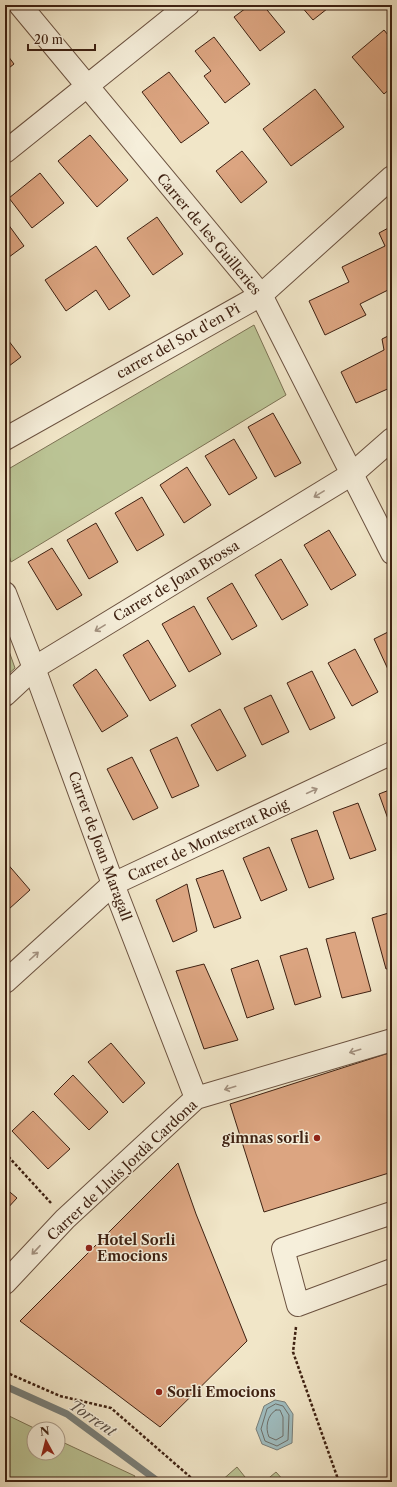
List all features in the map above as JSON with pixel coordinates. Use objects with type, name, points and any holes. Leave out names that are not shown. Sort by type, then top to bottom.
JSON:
[{"type":"street","name":"Carrer de les Guilleries","points":[[20,5],[261,295],[392,553]]},
{"type":"street","points":[[5,152],[188,5]]},
{"type":"street","name":"carrer del Sot d'en Pi","points":[[5,439],[261,295],[392,177]]},
{"type":"street","name":"Carrer de Joan Brossa","points":[[5,695],[34,668],[352,474],[392,439]]},
{"type":"street","name":"Carrer de Joan Maragall","points":[[5,593],[113,884],[196,1098]]},
{"type":"street","name":"Carrer de Montserrat Roig","points":[[5,982],[113,884],[392,753]]},
{"type":"street","name":"Carrer de Lluís Jordà Cardona","points":[[5,1283],[65,1219],[196,1098],[392,1040]]},
{"type":"street","points":[[392,1213],[283,1249],[298,1304],[392,1270]]},
{"type":"path","points":[[5,1153],[65,1219]]},
{"type":"path","points":[[298,1304],[293,1352],[339,1482]]},
{"type":"path","points":[[5,1372],[60,1396],[110,1408],[196,1482]]},
{"type":"green space","points":[[254,325],[286,395],[11,562],[5,542],[5,471]]},
{"type":"green space","points":[[5,640],[15,668],[5,677]]},
{"type":"green space","points":[[5,1414],[26,1424],[26,1461],[66,1461],[66,1444],[135,1476],[132,1482],[5,1482]]},
{"type":"green space","points":[[237,1467],[249,1482],[220,1482]]},
{"type":"green space","points":[[276,1472],[285,1482],[264,1482]]},
{"type":"water","points":[[275,1400],[285,1402],[293,1414],[292,1443],[277,1450],[262,1444],[256,1429],[264,1406]]},
{"type":"building","points":[[250,5],[263,5],[285,32],[260,51],[234,17]]},
{"type":"building","points":[[300,5],[332,5],[313,20]]},
{"type":"building","points":[[384,30],[392,40],[392,87],[384,94],[352,57]]},
{"type":"building","points":[[214,37],[250,84],[225,103],[204,76],[211,71],[195,51]]},
{"type":"building","points":[[5,52],[14,64],[5,71]]},
{"type":"building","points":[[169,72],[209,123],[181,143],[142,92]]},
{"type":"building","points":[[315,89],[344,127],[291,166],[263,129]]},
{"type":"building","points":[[90,135],[128,180],[97,207],[58,161]]},
{"type":"building","points":[[242,151],[267,182],[241,203],[216,171]]},
{"type":"building","points":[[40,173],[64,203],[32,228],[9,198]]},
{"type":"building","points":[[157,217],[183,254],[153,275],[127,238]]},
{"type":"building","points":[[5,220],[24,246],[5,260]]},
{"type":"building","points":[[392,226],[392,288],[360,304],[366,315],[325,335],[309,301],[349,282],[342,267],[385,246],[379,233]]},
{"type":"building","points":[[96,246],[130,296],[109,310],[96,290],[66,311],[45,280]]},
{"type":"building","points":[[392,334],[392,387],[356,403],[341,372],[384,350],[382,339]]},
{"type":"building","points":[[5,336],[21,357],[5,369]]},
{"type":"building","points":[[273,413],[301,463],[275,477],[248,427]]},
{"type":"building","points":[[234,439],[257,478],[229,495],[205,456]]},
{"type":"building","points":[[187,467],[211,505],[184,523],[160,485]]},
{"type":"building","points":[[142,497],[164,535],[137,551],[115,513]]},
{"type":"building","points":[[96,523],[118,562],[89,579],[67,540]]},
{"type":"building","points":[[329,530],[356,575],[331,590],[304,545]]},
{"type":"building","points":[[52,548],[82,595],[57,610],[28,562]]},
{"type":"building","points":[[281,559],[308,605],[282,620],[255,575]]},
{"type":"building","points":[[232,583],[257,626],[232,640],[207,598]]},
{"type":"building","points":[[194,606],[221,654],[189,672],[162,624]]},
{"type":"building","points":[[392,630],[392,678],[374,639]]},
{"type":"building","points":[[148,640],[176,686],[150,701],[123,655]]},
{"type":"building","points":[[355,649],[378,692],[352,706],[328,663]]},
{"type":"building","points":[[96,669],[128,716],[102,732],[73,685]]},
{"type":"building","points":[[312,671],[335,718],[310,730],[287,683]]},
{"type":"building","points":[[271,695],[289,732],[262,745],[244,708]]},
{"type":"building","points":[[220,709],[246,756],[217,771],[191,725]]},
{"type":"building","points":[[177,737],[199,786],[172,798],[150,750]]},
{"type":"building","points":[[132,757],[158,808],[133,820],[107,769]]},
{"type":"building","points":[[392,789],[392,830],[379,794]]},
{"type":"building","points":[[358,803],[376,850],[350,859],[333,812]]},
{"type":"building","points":[[317,830],[334,879],[309,888],[291,839]]},
{"type":"building","points":[[269,847],[287,890],[261,901],[243,858]]},
{"type":"building","points":[[5,861],[30,890],[9,909],[5,904]]},
{"type":"building","points":[[223,870],[241,918],[214,928],[196,879]]},
{"type":"building","points":[[187,884],[197,931],[173,942],[156,900]]},
{"type":"building","points":[[392,912],[392,968],[386,969],[372,918]]},
{"type":"building","points":[[355,932],[371,991],[342,998],[326,939]]},
{"type":"building","points":[[307,948],[321,997],[295,1005],[280,956]]},
{"type":"building","points":[[258,960],[274,1009],[247,1018],[231,969]]},
{"type":"building","points":[[204,964],[238,1040],[204,1049],[176,971]]},
{"type":"building","points":[[111,1043],[145,1083],[123,1103],[88,1062]]},
{"type":"building","name":"gimnas sorli","points":[[392,1052],[392,1172],[264,1212],[230,1104]]},
{"type":"building","points":[[73,1075],[108,1112],[89,1130],[54,1094]]},
{"type":"building","points":[[33,1111],[70,1149],[48,1169],[12,1131]]},
{"type":"building","name":"Sorli Emocions","points":[[178,1163],[196,1214],[247,1341],[160,1427],[20,1321]]},
{"type":"building","points":[[5,1188],[17,1198],[5,1211]]},
{"type":"waterway","name":"Torrent","points":[[5,1386],[67,1414],[159,1482]]},
{"type":"place","name":"gimnas sorli","points":[[317,1138]]},
{"type":"place","name":"Hotel Sorli Emocions","points":[[89,1248]]},
{"type":"place","name":"Sorli Emocions","points":[[159,1392]]}]
